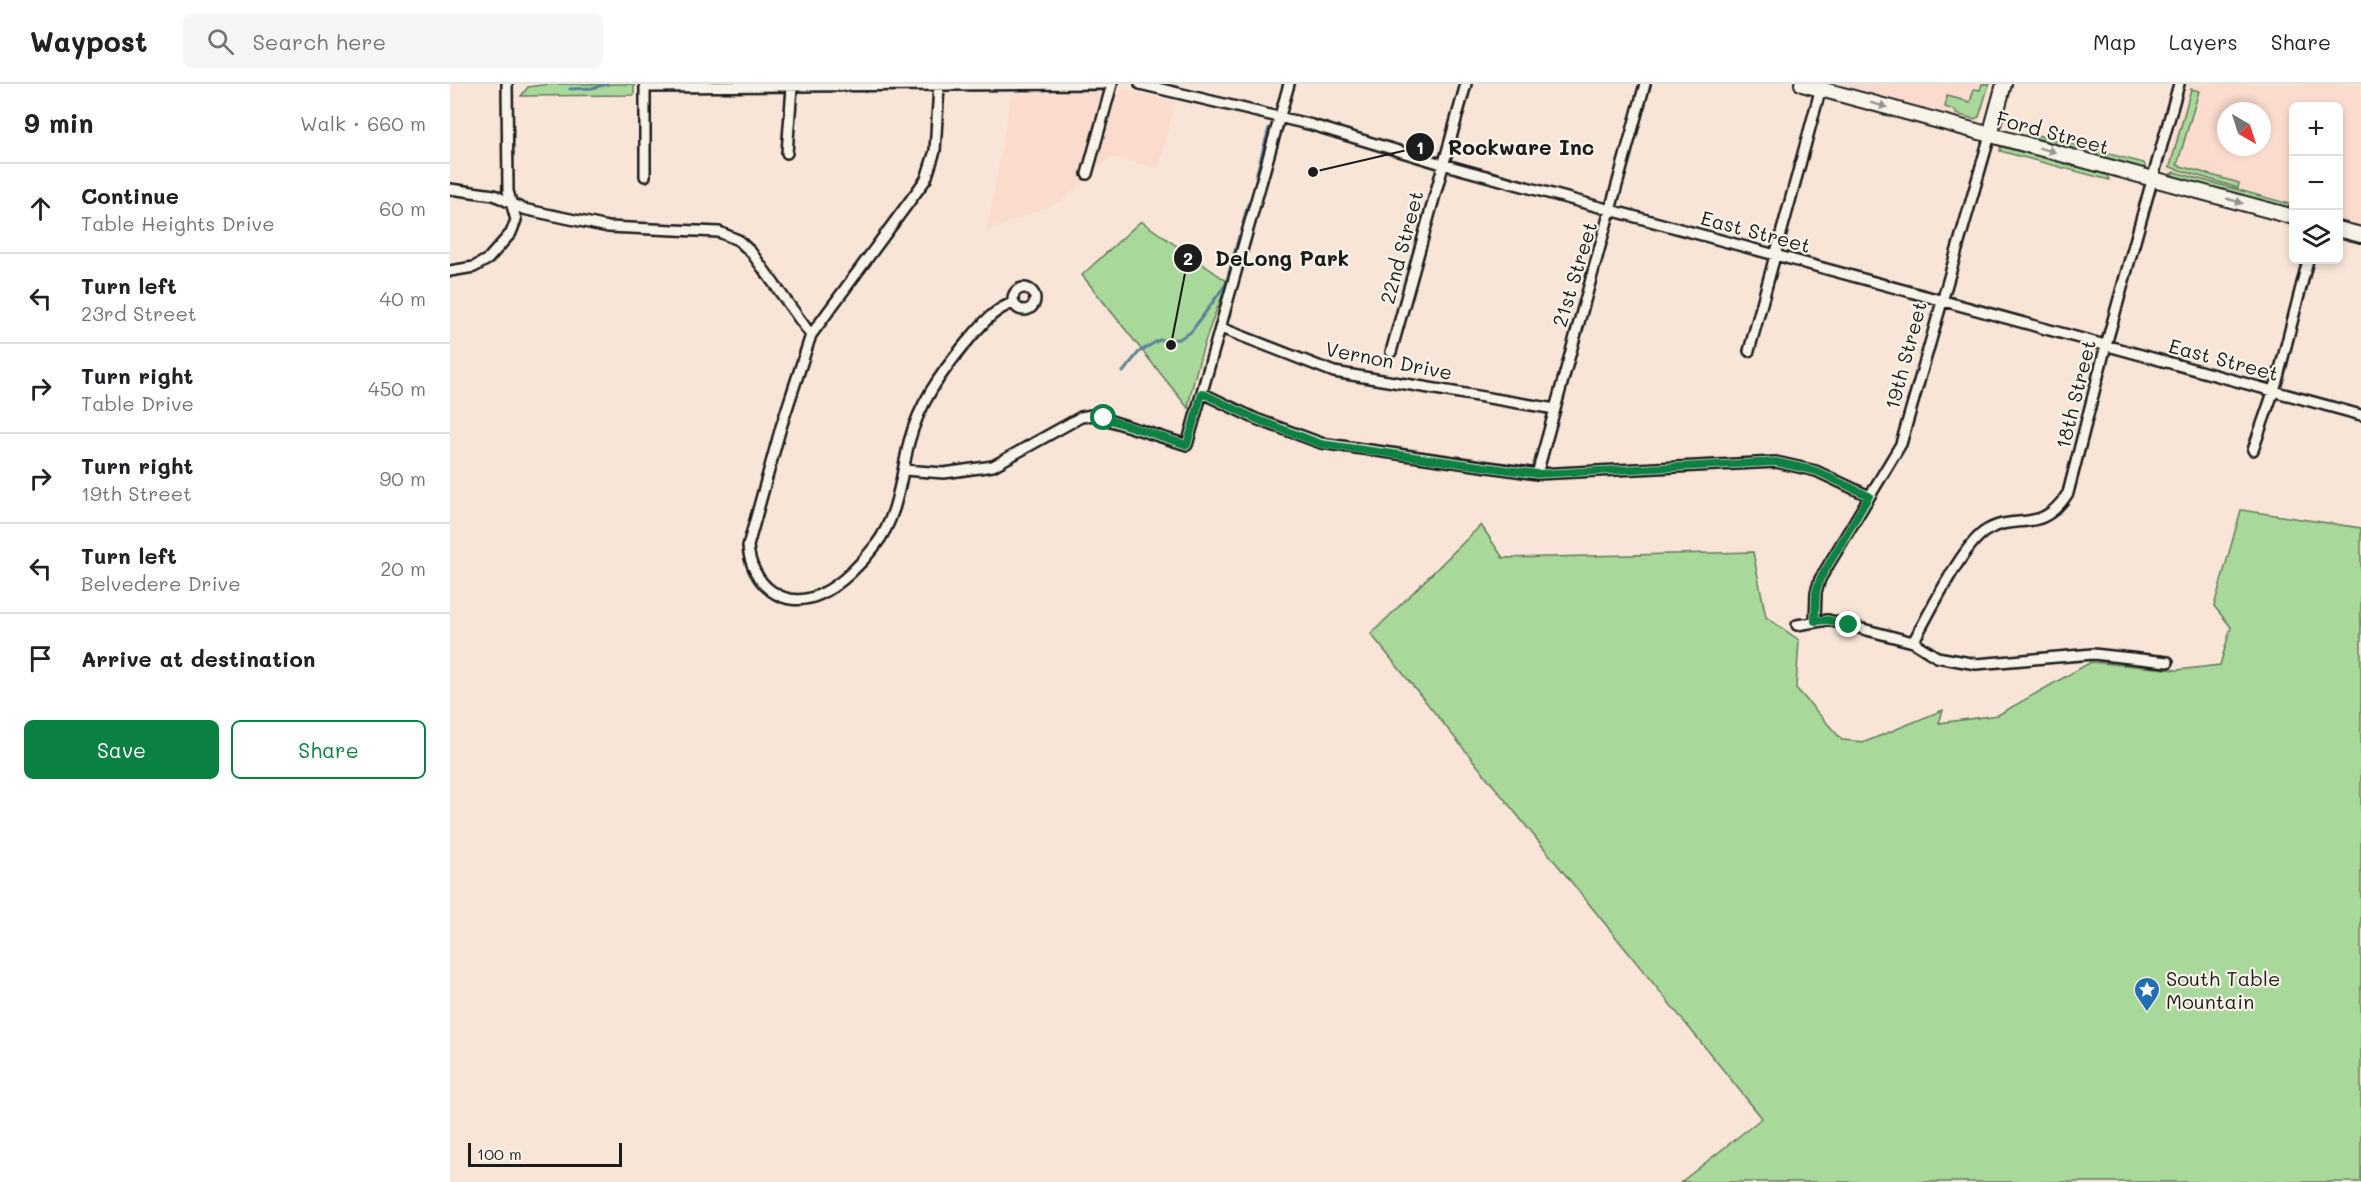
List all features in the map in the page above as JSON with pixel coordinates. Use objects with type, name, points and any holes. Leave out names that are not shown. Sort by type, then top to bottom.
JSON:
[{"type":"main road","name":"Ford Street","points":[[1802,84],[1821,86],[1990,135],[2289,216]]},
{"type":"main road","name":"19th Street","points":[[1990,135],[2004,84]]},
{"type":"main road","points":[[2343,231],[2361,236]]},
{"type":"street","points":[[450,271],[474,267],[501,247],[511,233],[516,220],[508,191],[507,84]]},
{"type":"street","points":[[645,176],[645,85],[792,87],[1103,84]]},
{"type":"street","points":[[1087,174],[1112,84]]},
{"type":"street","name":"East Street","points":[[1140,84],[1280,118],[2361,415]]},
{"type":"street","points":[[904,470],[944,473],[993,466],[1081,417],[1092,415],[1187,445],[1288,84]]},
{"type":"street","name":"22nd Street","points":[[1391,352],[1466,84]]},
{"type":"street","name":"21st Street","points":[[1537,474],[1612,211],[1645,84]]},
{"type":"street","name":"18th Street","points":[[1913,642],[1978,537],[2002,525],[2043,518],[2064,500],[2071,486],[2106,345],[2179,84]]},
{"type":"street","points":[[939,86],[935,151],[926,179],[812,335],[754,520],[749,554],[750,566],[758,581],[773,592],[794,599],[821,594],[840,581],[876,545],[893,513],[910,441],[926,397],[985,320],[1004,306],[1014,303]]},
{"type":"street","points":[[1749,351],[1821,86]]},
{"type":"street","points":[[788,153],[792,87]]},
{"type":"street","name":"19th Street","points":[[1815,621],[1816,592],[1820,579],[1901,444],[1940,301],[1990,135]]},
{"type":"street","points":[[450,189],[494,195],[523,209],[608,227],[719,232],[738,240],[751,252],[812,335]]},
{"type":"street","points":[[2253,450],[2274,391],[2307,264]]},
{"type":"street","name":"Vernon Drive","points":[[1221,328],[1334,372],[1555,409]]},
{"type":"street","points":[[1202,393],[1256,419],[1321,444],[1537,474],[1776,462],[1816,471],[1869,496]]},
{"type":"street","points":[[1797,625],[1828,620],[1913,642],[1937,657],[1976,664],[2093,654],[2168,662]]},
{"type":"shaded area","points":[[1837,84],[1991,84],[1981,118],[1977,122]]},
{"type":"shaded area","points":[[2189,84],[2361,84],[2361,228],[2343,223],[2343,102],[2289,102],[2289,208],[2172,177],[2167,173],[2166,163]]},
{"type":"shaded area","points":[[1124,90],[1175,102],[1159,168],[1111,157],[1060,202],[987,231],[1011,95]]},
{"type":"green space","points":[[549,84],[634,84],[634,95],[521,96],[528,87]]},
{"type":"green space","points":[[1982,84],[1989,84],[1979,117],[1974,119],[1956,114],[1956,111],[1945,107],[1947,96],[1970,102],[1974,89],[1980,90]]},
{"type":"green space","points":[[2191,89],[2199,91],[2177,165],[2239,183],[2238,188],[2170,167]]},
{"type":"green space","points":[[2033,134],[2144,163],[2145,166],[2144,168],[2032,137]]},
{"type":"green space","points":[[2001,146],[2107,175],[2109,180],[2000,151]]},
{"type":"green space","points":[[2174,172],[2289,204],[2289,208],[2178,178],[2171,174]]},
{"type":"green space","points":[[1141,221],[1228,282],[1204,344],[1188,408],[1082,275]]},
{"type":"green space","points":[[2241,510],[2361,528],[2361,1182],[1681,1182],[1762,1118],[1371,634],[1481,525],[1503,558],[1753,552],[1766,617],[1799,640],[1796,688],[1842,740],[1865,742],[1943,710],[1939,723],[1998,715],[2091,662],[2177,670],[2220,665],[2231,627],[2214,606]]},
{"type":"waterway","points":[[570,89],[592,88],[608,84]]},
{"type":"waterway","points":[[1256,176],[1269,128]]},
{"type":"waterway","points":[[1243,223],[1248,204]]},
{"type":"waterway","points":[[1123,372],[1139,352],[1159,340],[1179,339],[1191,332],[1226,284],[1239,236]]},
{"type":"place","name":"Rockware Inc","points":[[1313,172]]},
{"type":"place","name":"DeLong Park","points":[[1171,345]]},
{"type":"place","name":"South Table Mountain","points":[[2147,1013]]},
{"type":"route","points":[[1104,418],[1187,445],[1202,393],[1256,419],[1321,444],[1537,474],[1776,462],[1816,471],[1869,496],[1820,579],[1816,592],[1815,621],[1828,620],[1849,625]]}]
